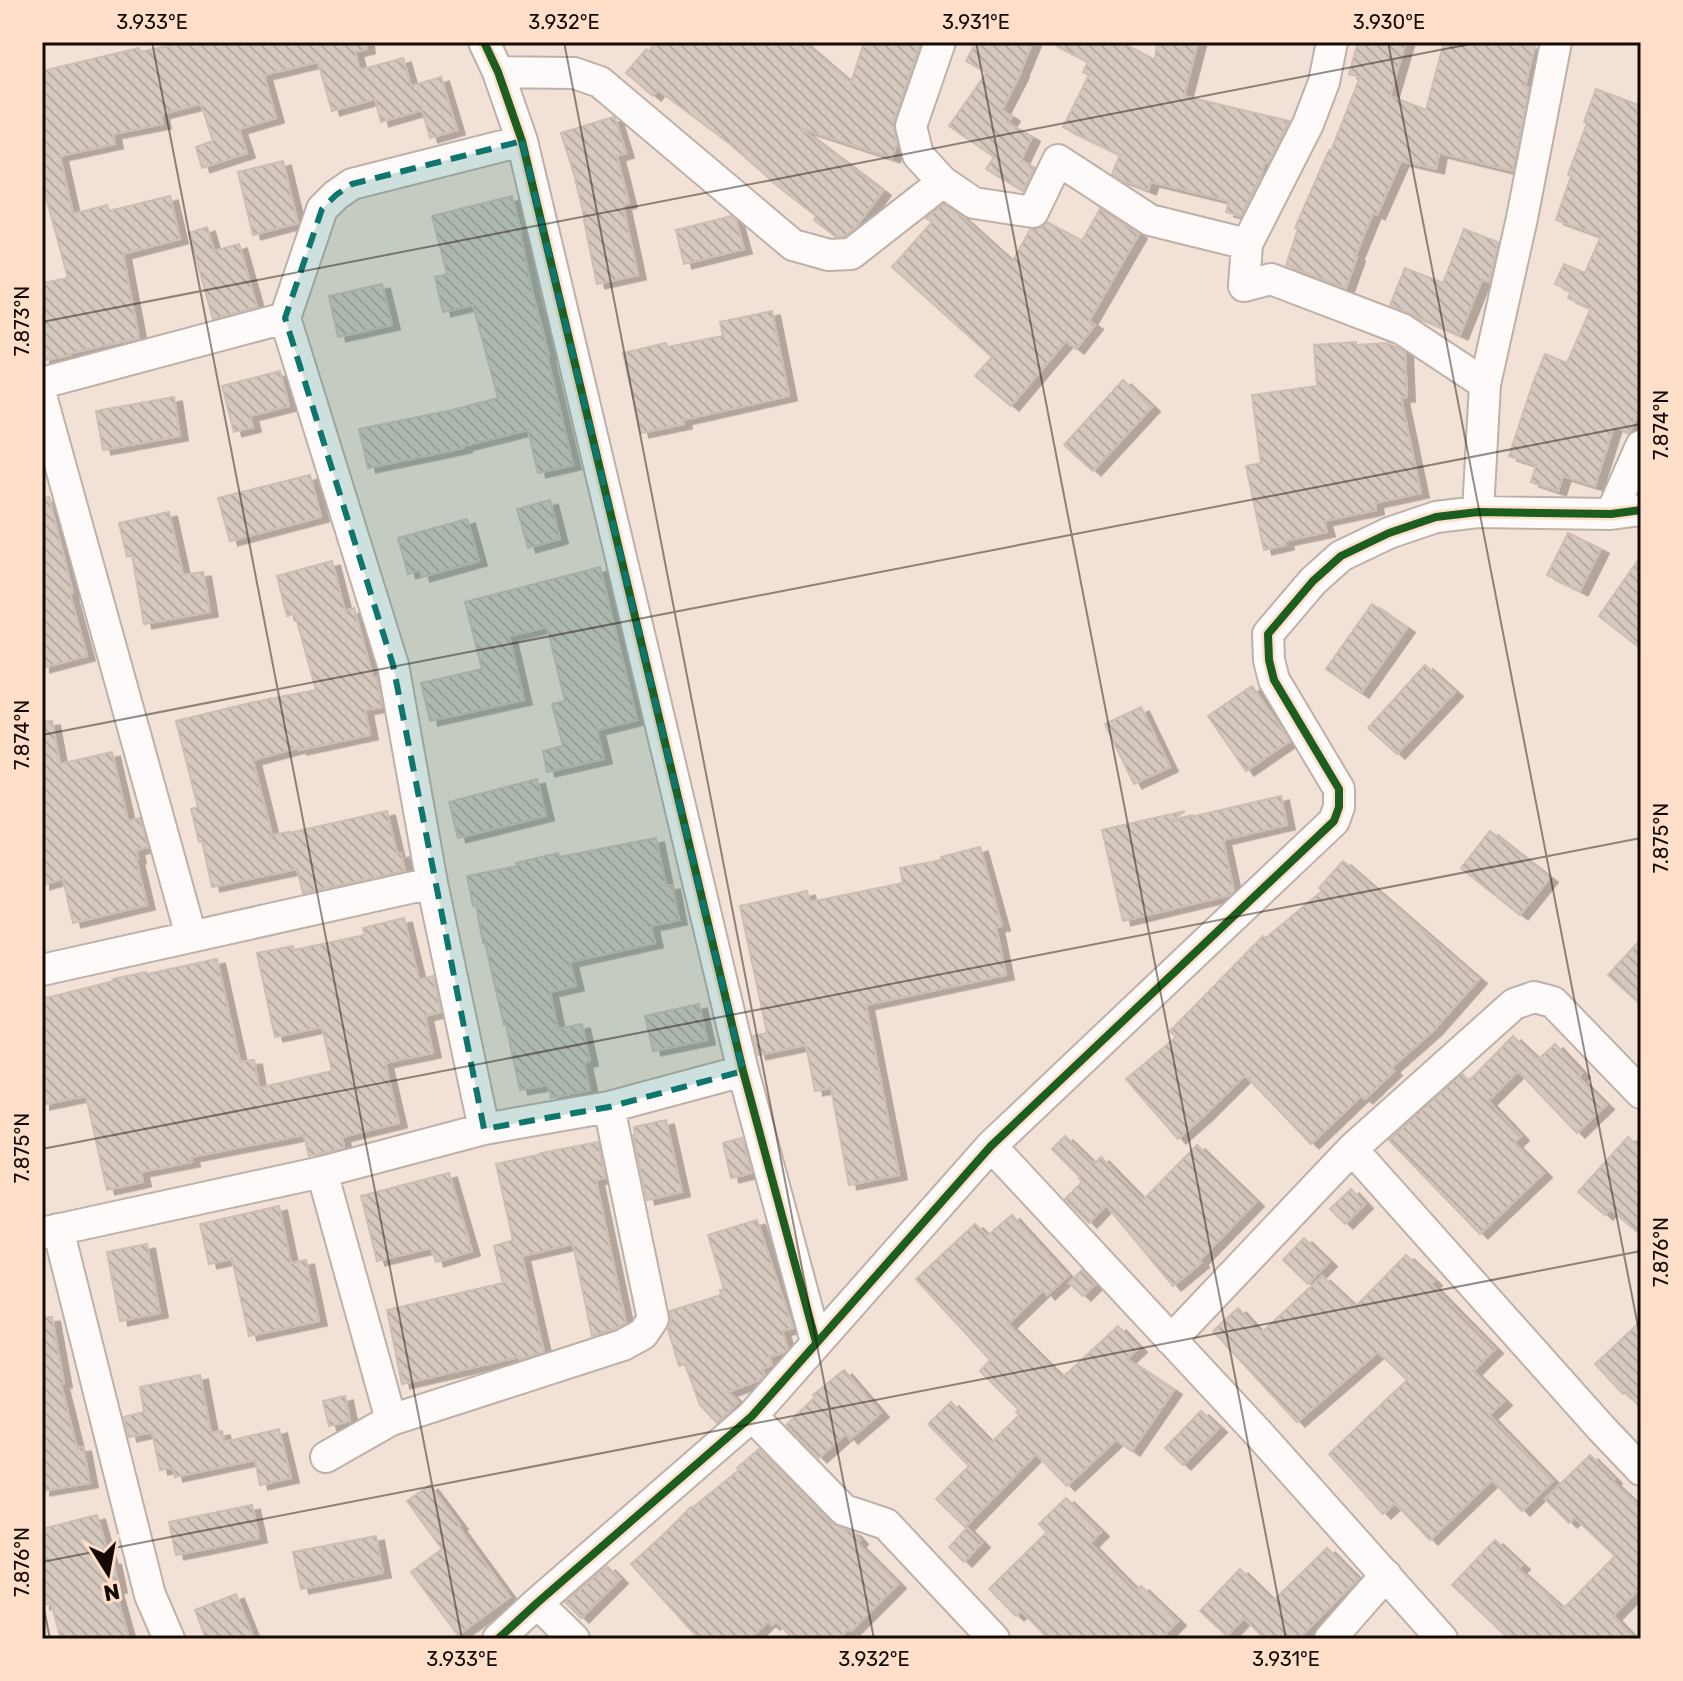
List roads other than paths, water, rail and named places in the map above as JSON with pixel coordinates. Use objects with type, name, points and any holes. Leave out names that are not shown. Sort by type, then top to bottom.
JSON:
[{"type":"street","points":[[484,42],[522,141],[743,1071],[816,1342]]},
{"type":"street","points":[[940,42],[911,126],[918,155],[943,182],[974,203],[1033,212],[1058,160],[1150,220],[1247,244]]},
{"type":"street","points":[[1332,42],[1324,82],[1308,124],[1247,244],[1244,286],[1271,279],[1402,329],[1485,384]]},
{"type":"street","points":[[1478,512],[1485,384],[1522,218],[1556,42]]},
{"type":"street","points":[[498,72],[574,73],[600,82],[793,245],[829,255],[851,254],[943,182]]},
{"type":"street","points":[[484,1129],[432,883],[393,665],[285,318],[322,209],[336,195],[352,184],[522,141]]},
{"type":"street","points":[[42,383],[285,318]]},
{"type":"street","points":[[42,399],[191,936]]},
{"type":"street","points":[[1611,514],[1641,446]]},
{"type":"street","points":[[498,1639],[752,1416],[991,1146],[1334,821],[1339,807],[1339,789],[1274,680],[1269,660],[1268,634],[1313,581],[1341,556],[1389,533],[1436,517],[1478,512],[1611,514],[1641,510]]},
{"type":"street","points":[[42,970],[432,883]]},
{"type":"street","points":[[1171,1340],[1352,1149],[1514,1004],[1534,997],[1553,1002],[1641,1093]]},
{"type":"street","points":[[169,1639],[150,1595],[50,1231],[322,1172],[484,1129],[609,1107],[743,1071]]},
{"type":"street","points":[[326,1457],[391,1420],[623,1345],[643,1334],[653,1319],[609,1107]]},
{"type":"street","points":[[991,1146],[1260,1435],[1442,1639]]},
{"type":"street","points":[[1352,1149],[1641,1470]]},
{"type":"street","points":[[322,1172],[391,1420]]},
{"type":"street","points":[[752,1416],[844,1510],[886,1524],[994,1639]]},
{"type":"street","points":[[1330,1639],[1386,1575]]},
{"type":"street","points":[[537,1603],[574,1639]]}]
